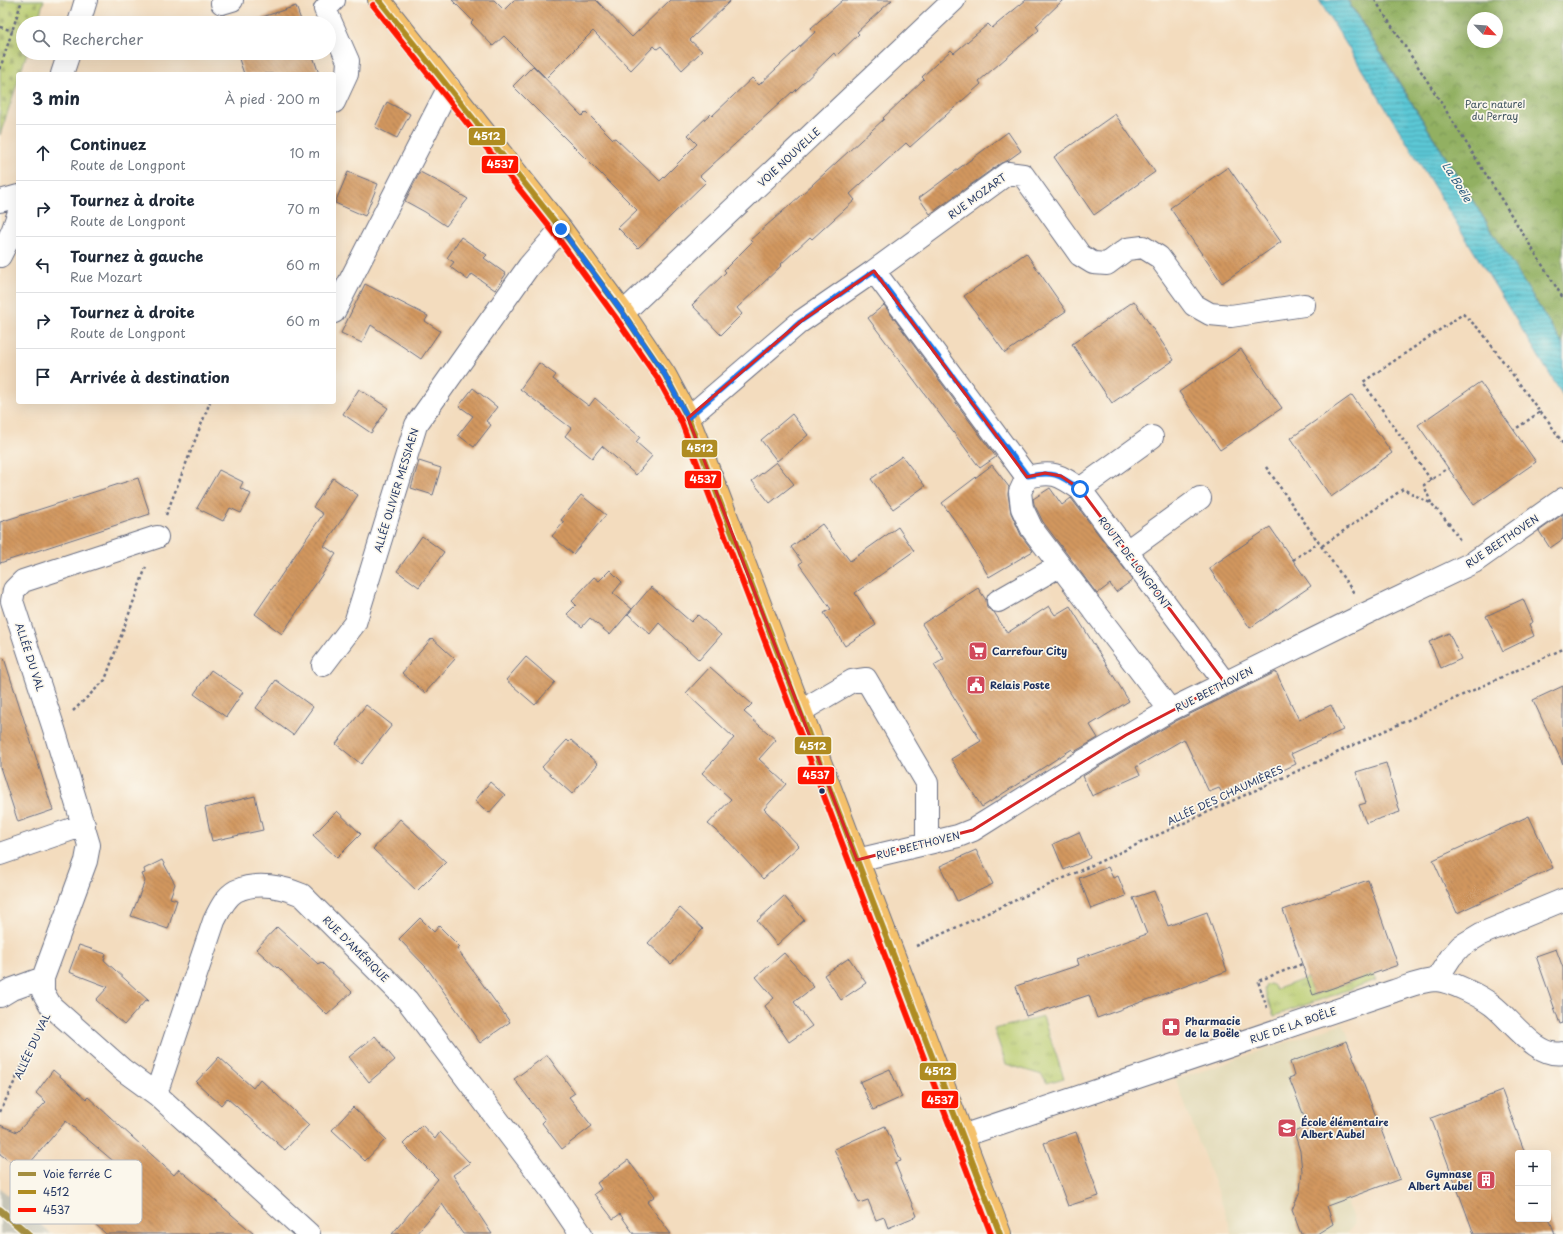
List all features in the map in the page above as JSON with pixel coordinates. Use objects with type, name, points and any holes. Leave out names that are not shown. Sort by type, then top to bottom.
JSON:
[{"type":"main road","points":[[379,0],[561,229],[623,313],[665,375],[688,418],[1000,1234]]},
{"type":"street","points":[[81,16],[86,0]]},
{"type":"street","name":"VOIE NOUVELLE","points":[[623,313],[954,0]]},
{"type":"street","points":[[326,3],[331,16]]},
{"type":"street","points":[[336,29],[348,61],[347,74],[336,95]]},
{"type":"street","points":[[63,72],[67,60]]},
{"type":"street","points":[[336,308],[449,87]]},
{"type":"street","name":"RUE MOZART","points":[[688,418],[800,322],[874,271],[1008,173],[1023,175],[1080,255],[1093,263],[1107,264],[1127,249],[1143,247],[1159,257],[1194,305],[1210,314],[1231,316],[1304,305]]},
{"type":"street","points":[[0,201],[16,197]]},
{"type":"street","points":[[0,256],[16,221]]},
{"type":"street","name":"ALLÉE OLIVIER MESSIAEN","points":[[323,665],[356,622],[416,425],[529,266],[561,229]]},
{"type":"street","points":[[874,271],[1028,476],[1020,492],[1022,508],[1032,529],[1170,710]]},
{"type":"street","points":[[1080,489],[1152,437]]},
{"type":"street","name":"ROUTE DE LONGPONT","points":[[1028,476],[1045,473],[1061,476],[1080,489],[1225,683]]},
{"type":"street","points":[[1127,551],[1200,498]]},
{"type":"street","name":"RUE BEETHOVEN","points":[[857,860],[958,836],[973,830],[1075,766],[1170,710],[1474,562],[1563,499]]},
{"type":"street","name":"ALLÉE DU VAL","points":[[45,992],[86,861],[89,845],[54,729],[12,601],[14,590],[22,581],[157,537]]},
{"type":"street","points":[[998,601],[1059,566]]},
{"type":"street","points":[[801,711],[852,681],[866,679],[927,783],[927,844]]},
{"type":"street","points":[[0,854],[84,825]]},
{"type":"street","name":"RUE D'AMÉRIQUE","points":[[156,1094],[214,921],[224,903],[236,892],[254,886],[268,886],[286,889],[302,896],[407,1000],[551,1190],[581,1234]]},
{"type":"street","points":[[1436,980],[1451,957],[1461,946],[1481,934],[1563,900]]},
{"type":"street","name":"RUE DE LA BOËLE","points":[[962,1136],[1394,991],[1436,980],[1462,988],[1492,1005],[1529,1040],[1544,1051],[1563,1054]]},
{"type":"street","points":[[0,996],[10,990],[45,992],[123,1070],[156,1094],[309,1234]]},
{"type":"path","points":[[17,16],[22,0]]},
{"type":"path","points":[[1375,0],[1563,298]]},
{"type":"path","points":[[0,69],[16,21]]},
{"type":"path","points":[[0,26],[13,31]]},
{"type":"path","points":[[1431,480],[1363,382],[1463,314],[1481,331],[1540,412],[1549,422],[1563,444]]},
{"type":"path","points":[[54,729],[104,680],[157,537],[209,404]]},
{"type":"path","points":[[1514,430],[1540,412]]},
{"type":"path","points":[[1266,467],[1352,590],[1365,614]]},
{"type":"path","points":[[1448,468],[1424,485],[1432,504],[1451,526],[1474,562]]},
{"type":"path","points":[[1322,546],[1403,490],[1432,504]]},
{"type":"path","points":[[1293,560],[1319,542]]},
{"type":"path","name":"ALLÉE DES CHAUMIÈRES","points":[[894,956],[1563,649]]},
{"type":"path","points":[[1274,1032],[1258,981],[1302,964]]},
{"type":"path","name":"ALLÉE DU VAL","points":[[0,1112],[45,992]]},
{"type":"highlighted area","points":[[874,271],[1027,477],[1045,473],[1061,476],[1080,489],[1225,683],[1126,735],[973,830],[857,860],[688,418],[800,322]]},
{"type":"shaded area","name":"École élémentaire Albert Aubel","points":[[1343,1023],[1351,1043],[1348,1044],[1399,1176],[1401,1176],[1402,1179],[1346,1200],[1355,1224],[1346,1234],[1233,1234],[1176,1080]]},
{"type":"shaded area","points":[[0,1188],[10,1197],[10,1224],[40,1224],[51,1234],[0,1234]]},
{"type":"green space","points":[[0,0],[44,0],[39,16],[16,16],[16,60],[25,60],[21,72],[16,72],[16,87],[0,135]]},
{"type":"green space","name":"Parc naturel du Perray","points":[[1348,0],[1563,0],[1563,345]]},
{"type":"green space","points":[[1373,974],[1376,980],[1274,1016],[1264,990],[1266,985],[1270,984],[1275,986],[1275,990],[1307,978],[1313,995]]},
{"type":"green space","points":[[1043,1017],[1064,1078],[1047,1083],[1042,1075],[1006,1064],[994,1029]]},
{"type":"water","name":"La Boële","points":[[1319,0],[1347,0],[1563,345],[1563,396]]},
{"type":"building","points":[[452,0],[494,0],[504,10],[514,0],[596,0],[632,37],[670,0],[731,0],[690,40],[702,51],[682,70],[661,46],[657,49],[654,46],[631,70],[593,31],[546,78],[504,36],[493,46],[471,23],[473,21]]},
{"type":"building","points":[[843,0],[892,0],[857,32],[859,34],[836,56],[834,53],[793,93],[792,92],[700,176],[706,182],[638,248],[618,228],[637,210],[513,86],[533,66],[582,116],[586,112],[613,139],[615,138],[660,181],[697,144],[688,135],[710,114],[712,116],[752,78],[759,85],[815,32],[811,28]]},
{"type":"building","points":[[1026,0],[1063,0],[1036,26],[1039,30],[979,81],[981,84],[910,147],[906,143],[850,194],[855,200],[812,239],[810,237],[737,308],[742,314],[721,335],[692,305],[726,272],[724,270],[752,242],[750,240],[884,119],[883,118],[924,79],[922,77],[951,50],[954,53],[988,24],[992,28]]},
{"type":"building","points":[[296,6],[300,16],[265,16]]},
{"type":"building","points":[[239,60],[314,60],[318,72],[243,72]]},
{"type":"building","points":[[387,102],[410,114],[397,138],[375,127]]},
{"type":"building","points":[[1115,114],[1155,172],[1094,215],[1054,157]]},
{"type":"building","points":[[1008,132],[1021,151],[1007,161],[1001,163],[930,214],[919,198]]},
{"type":"building","points":[[1228,167],[1281,242],[1222,283],[1170,208]]},
{"type":"building","points":[[348,172],[378,184],[365,216],[336,203]]},
{"type":"building","points":[[420,172],[468,199],[446,226],[405,201]]},
{"type":"building","points":[[461,237],[487,255],[484,258],[506,274],[495,290],[472,274],[468,280],[450,267],[454,262],[447,258]]},
{"type":"building","points":[[1026,253],[1066,311],[1005,353],[964,296]]},
{"type":"building","points":[[365,284],[428,316],[425,321],[440,331],[421,359],[371,325],[362,343],[341,333]]},
{"type":"building","points":[[1134,301],[1174,360],[1112,403],[1072,344]]},
{"type":"building","points":[[884,305],[996,457],[980,468],[868,318]]},
{"type":"building","points":[[1241,349],[1282,408],[1220,450],[1179,392]]},
{"type":"building","points":[[539,363],[556,375],[553,379],[589,406],[595,398],[640,437],[636,442],[652,456],[636,475],[602,446],[592,458],[565,436],[571,428],[520,389]]},
{"type":"building","points":[[1480,382],[1536,462],[1474,505],[1418,425]]},
{"type":"building","points":[[473,388],[497,407],[486,421],[491,425],[474,447],[458,435],[473,416],[459,406]]},
{"type":"building","points":[[359,389],[388,408],[371,433],[343,414]]},
{"type":"building","points":[[1352,395],[1392,453],[1331,497],[1291,438]]},
{"type":"building","points":[[792,414],[808,435],[777,461],[761,440]]},
{"type":"building","points":[[902,456],[925,486],[893,509],[871,479]]},
{"type":"building","points":[[419,461],[441,468],[433,495],[411,488]]},
{"type":"building","points":[[776,462],[794,484],[770,503],[752,481]]},
{"type":"building","points":[[992,465],[1009,487],[1008,494],[1011,513],[1021,535],[1033,551],[989,577],[961,529],[942,503]]},
{"type":"building","points":[[219,470],[243,482],[240,488],[251,494],[241,513],[230,508],[223,521],[197,508]]},
{"type":"building","points":[[138,478],[150,514],[0,563],[0,522]]},
{"type":"building","points":[[333,478],[358,495],[324,546],[336,554],[282,634],[255,614],[323,514],[313,507]]},
{"type":"building","points":[[1050,488],[1062,505],[1071,498],[1133,580],[1116,592],[1110,584],[1097,594],[1043,522],[1034,504],[1033,499]]},
{"type":"building","points":[[581,495],[606,515],[573,554],[552,536],[564,522],[561,520]]},
{"type":"building","points":[[1563,514],[1563,539],[1550,548],[1539,531]]},
{"type":"building","points":[[822,524],[850,561],[898,527],[914,551],[855,593],[876,625],[845,646],[824,613],[831,609],[799,564],[802,562],[791,547]]},
{"type":"building","points":[[1270,527],[1311,586],[1250,628],[1209,568]]},
{"type":"building","points":[[422,536],[444,552],[419,587],[397,571]]},
{"type":"building","points":[[610,570],[622,582],[613,593],[632,609],[610,635],[590,618],[582,627],[567,614],[576,605],[572,601],[594,577],[599,581]]},
{"type":"building","points":[[651,587],[691,622],[698,615],[721,635],[699,660],[659,623],[650,634],[628,614]]},
{"type":"building","points":[[978,588],[986,600],[987,608],[994,612],[1007,633],[1049,606],[1055,615],[1070,606],[1129,701],[1090,725],[1098,738],[1074,752],[1072,749],[982,807],[951,759],[981,741],[934,665],[944,659],[922,624]]},
{"type":"building","points":[[1523,599],[1533,622],[1529,624],[1534,636],[1503,651],[1486,616]]},
{"type":"building","points":[[1449,633],[1461,659],[1441,668],[1429,642]]},
{"type":"building","points":[[432,638],[455,659],[425,693],[402,673]]},
{"type":"building","points":[[526,657],[555,682],[535,705],[506,680]]},
{"type":"building","points":[[4,658],[53,810],[18,822],[0,767],[0,659]]},
{"type":"building","points":[[710,667],[752,704],[744,712],[776,740],[759,759],[786,784],[764,809],[799,846],[763,879],[728,841],[708,824],[731,799],[702,773],[734,738],[686,693]]},
{"type":"building","points":[[211,670],[243,692],[226,717],[194,694]]},
{"type":"building","points":[[1276,672],[1299,720],[1331,705],[1343,730],[1291,754],[1296,764],[1279,772],[1276,768],[1222,793],[1219,788],[1209,792],[1184,739],[1136,767],[1140,775],[1092,796],[1083,776],[1176,721]]},
{"type":"building","points":[[276,680],[313,707],[293,735],[256,708]]},
{"type":"building","points":[[1563,686],[1563,764],[1533,700]]},
{"type":"building","points":[[366,705],[392,725],[361,764],[336,744]]},
{"type":"building","points":[[567,740],[569,742],[571,740],[598,764],[572,794],[542,767]]},
{"type":"building","points":[[1386,763],[1400,812],[1366,823],[1359,805],[1366,803],[1356,772]]},
{"type":"building","points":[[490,782],[505,795],[489,813],[475,801]]},
{"type":"building","points":[[255,796],[263,830],[212,841],[205,808]]},
{"type":"building","points":[[337,811],[361,834],[337,858],[313,835]]},
{"type":"building","points":[[1529,816],[1553,868],[1457,913],[1433,860]]},
{"type":"building","points":[[400,819],[446,862],[417,891],[373,849]]},
{"type":"building","points":[[1079,832],[1090,858],[1064,870],[1053,844]]},
{"type":"building","points":[[976,850],[993,884],[957,901],[940,866]]},
{"type":"building","points":[[162,860],[175,884],[170,898],[177,900],[168,929],[131,916],[145,881],[142,874],[145,873],[144,869]]},
{"type":"building","points":[[1108,867],[1113,878],[1118,876],[1126,896],[1091,909],[1079,878]]},
{"type":"building","points":[[1368,880],[1398,965],[1313,995],[1283,910]]},
{"type":"building","points":[[1154,891],[1168,926],[1207,912],[1227,971],[1097,1018],[1089,995],[1026,1016],[1016,986],[1079,965],[1077,959],[1147,934],[1133,898]]},
{"type":"building","points":[[784,896],[804,920],[777,945],[757,921]]},
{"type":"building","points":[[680,908],[703,929],[671,964],[648,943]]},
{"type":"building","points":[[420,918],[434,932],[439,926],[460,947],[457,949],[510,1022],[480,1043],[427,968],[399,939]]},
{"type":"building","points":[[277,927],[318,964],[321,962],[352,992],[327,1015],[278,967],[277,968],[256,949]]},
{"type":"building","points":[[79,945],[106,954],[104,960],[149,1001],[146,1000],[124,1025],[96,1000],[108,987],[69,972]]},
{"type":"building","points":[[1556,949],[1563,968],[1563,1023],[1560,1024],[1536,956]]},
{"type":"building","points":[[784,953],[814,987],[794,1002],[812,1026],[789,1042],[765,1006],[774,998],[756,977]]},
{"type":"building","points":[[849,958],[866,983],[841,1000],[824,975]]},
{"type":"building","points":[[375,1036],[395,1060],[369,1082],[349,1057]]},
{"type":"building","points":[[1347,1041],[1400,1179],[1327,1206],[1333,1224],[1317,1234],[1301,1234],[1292,1210],[1300,1191],[1302,1171],[1300,1151],[1294,1132],[1308,1126],[1289,1078],[1294,1076],[1290,1062]]},
{"type":"building","points":[[547,1055],[575,1093],[569,1097],[592,1126],[562,1149],[542,1123],[545,1120],[514,1079]]},
{"type":"building","points":[[219,1057],[253,1088],[260,1079],[309,1125],[285,1150],[227,1098],[221,1105],[196,1082]]},
{"type":"building","points":[[890,1069],[902,1097],[873,1110],[860,1082]]},
{"type":"building","points":[[53,1070],[86,1099],[88,1097],[174,1175],[179,1169],[254,1234],[106,1234],[95,1224],[142,1224],[142,1160],[112,1160],[66,1121],[32,1160],[10,1160],[10,1161],[0,1154],[0,1125],[17,1132],[46,1102],[36,1093]]},
{"type":"building","name":"Gymnase Albert Aubel","points":[[1502,1091],[1524,1150],[1515,1150],[1515,1222],[1551,1222],[1555,1234],[1474,1234],[1431,1118]]},
{"type":"building","points":[[353,1107],[386,1139],[365,1161],[332,1130]]},
{"type":"building","points":[[422,1125],[435,1139],[440,1132],[470,1163],[453,1175],[492,1234],[463,1234],[442,1204],[416,1234],[392,1234],[438,1179],[403,1144]]},
{"type":"building","points":[[885,1126],[901,1161],[895,1163],[917,1216],[888,1228],[884,1217],[876,1220],[868,1200],[859,1203],[834,1149]]},
{"type":"building","points":[[1076,1132],[1099,1196],[1068,1206],[1044,1143]]},
{"type":"building","points":[[628,1160],[655,1196],[647,1202],[671,1234],[634,1234],[620,1214],[613,1219],[594,1194],[601,1189],[597,1183]]},
{"type":"rail line","name":"C","points":[[0,1210],[10,1219]]},
{"type":"rail line","name":"C","points":[[16,1224],[28,1234]]},
{"type":"transit line","name":"4512","points":[[379,0],[561,229],[623,313],[665,375],[688,418],[1000,1234]]},
{"type":"transit line","name":"4537","points":[[373,5],[555,234],[658,379],[681,421],[991,1234]]},
{"type":"place","name":"Carrefour City","points":[[978,651]]},
{"type":"place","name":"Relais Poste","points":[[976,685]]},
{"type":"place","name":"Pharmacie de la Boële","points":[[1171,1027]]},
{"type":"place","name":"École élémentaire Albert Aubel","points":[[1287,1128]]},
{"type":"place","name":"Gymnase Albert Aubel","points":[[1486,1180]]},
{"type":"route","points":[[561,229],[623,313],[665,375],[688,418],[800,322],[874,271],[1028,476],[1045,473],[1061,476],[1080,489]]}]
